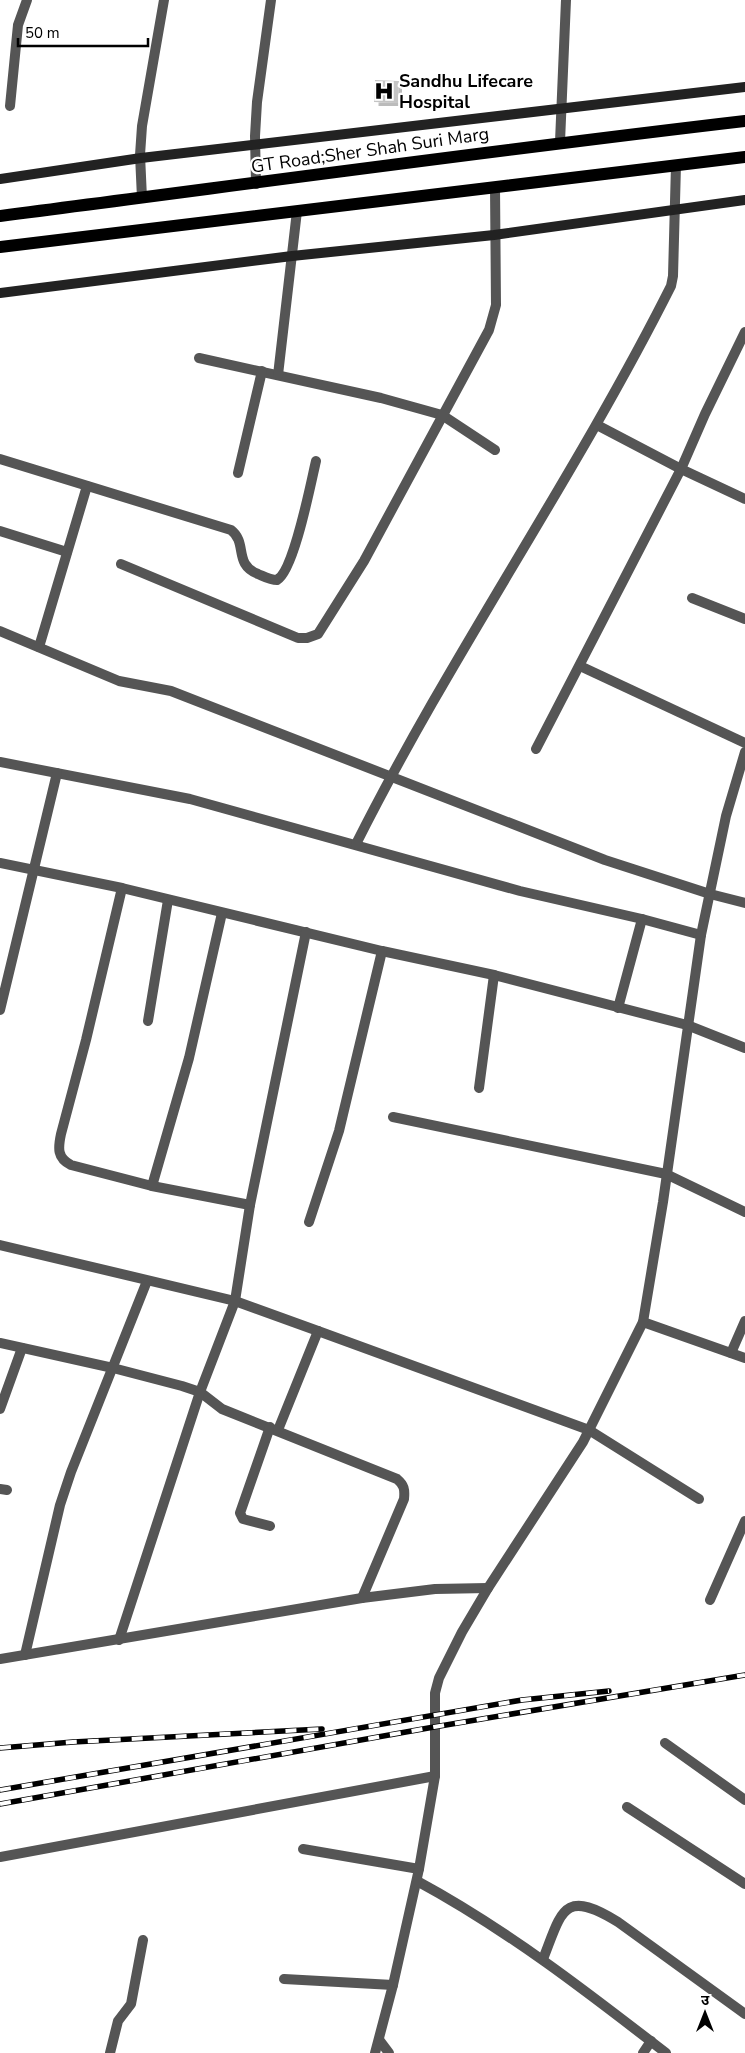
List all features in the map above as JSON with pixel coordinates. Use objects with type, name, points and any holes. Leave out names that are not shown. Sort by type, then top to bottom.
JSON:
[{"type":"main road","points":[[0,178],[141,158],[745,87]]},
{"type":"main road","name":"GT Road;Sher Shah Suri Marg","points":[[0,216],[256,184],[560,142],[745,121]]},
{"type":"main road","points":[[0,247],[745,157]]},
{"type":"main road","points":[[0,293],[292,256],[494,235],[745,200]]},
{"type":"street","points":[[10,106],[18,26],[27,0]]},
{"type":"street","points":[[142,198],[142,126],[164,0]]},
{"type":"street","points":[[256,184],[257,102],[271,0]]},
{"type":"street","points":[[560,142],[566,0]]},
{"type":"street","points":[[356,844],[391,775],[597,425],[670,286],[673,276],[676,166]]},
{"type":"street","points":[[121,564],[298,638],[314,637],[321,630],[364,561],[489,330],[496,306],[495,187]]},
{"type":"street","points":[[278,375],[297,211]]},
{"type":"street","points":[[536,749],[681,469],[705,414],[745,332]]},
{"type":"street","points":[[199,358],[381,398],[442,416],[495,450]]},
{"type":"street","points":[[238,473],[262,371]]},
{"type":"street","points":[[597,425],[681,469],[745,498]]},
{"type":"street","points":[[0,459],[231,530],[239,540],[246,568],[272,580],[277,580],[285,572],[299,533],[316,461]]},
{"type":"street","points":[[39,647],[87,486]]},
{"type":"street","points":[[0,531],[67,552]]},
{"type":"street","points":[[692,598],[745,619]]},
{"type":"street","points":[[0,631],[119,681],[172,690],[605,860],[710,894],[745,903]]},
{"type":"street","points":[[580,666],[745,743]]},
{"type":"street","points":[[375,2053],[380,2040],[419,1870],[435,1776],[436,1694],[439,1678],[462,1632],[488,1588],[583,1442],[643,1322],[701,935],[726,816],[745,752]]},
{"type":"street","points":[[0,762],[190,799],[520,891],[642,919],[701,935]]},
{"type":"street","points":[[0,1010],[57,773]]},
{"type":"street","points":[[0,863],[122,888],[382,951],[494,975],[687,1025],[745,1048]]},
{"type":"street","points":[[122,888],[59,1146],[60,1155],[64,1161],[71,1165],[152,1186],[250,1205]]},
{"type":"street","points":[[148,1022],[168,900]]},
{"type":"street","points":[[152,1186],[190,1058],[222,913]]},
{"type":"street","points":[[618,1008],[642,919]]},
{"type":"street","points":[[120,1640],[200,1392],[235,1302],[250,1205],[306,932]]},
{"type":"street","points":[[309,1222],[339,1131],[382,951]]},
{"type":"street","points":[[479,1088],[494,975]]},
{"type":"street","points":[[393,1117],[666,1174],[745,1212]]},
{"type":"street","points":[[0,1245],[235,1302],[318,1331],[589,1430],[699,1499]]},
{"type":"street","points":[[25,1655],[60,1505],[71,1472],[147,1281]]},
{"type":"street","points":[[731,1353],[745,1321]]},
{"type":"street","points":[[643,1322],[745,1358]]},
{"type":"street","points":[[270,1526],[243,1519],[240,1513],[274,1429],[318,1331]]},
{"type":"street","points":[[0,1343],[113,1368],[200,1392],[222,1409],[397,1479],[403,1484],[405,1490],[404,1499],[362,1598]]},
{"type":"street","points":[[0,1410],[22,1348]]},
{"type":"street","points":[[710,1600],[745,1521]]},
{"type":"street","points":[[0,1659],[362,1598],[435,1589],[488,1588]]},
{"type":"street","points":[[665,1743],[745,1800]]},
{"type":"street","points":[[0,1856],[435,1776]]},
{"type":"street","points":[[627,1807],[745,1884]]},
{"type":"street","points":[[303,1849],[419,1870]]},
{"type":"street","points":[[417,1881],[442,1894],[543,1959],[666,2053]]},
{"type":"street","points":[[543,1959],[558,1920],[564,1910],[574,1905],[599,1910],[745,2014]]},
{"type":"street","points":[[110,2053],[118,2021],[131,2004],[143,1940]]},
{"type":"street","points":[[284,1979],[393,1985]]},
{"type":"street","points":[[380,2040],[389,2053]]},
{"type":"street","points":[[643,2053],[651,2041]]},
{"type":"building","points":[[375,80],[399,81],[398,103],[374,102]]},
{"type":"railway","points":[[0,1804],[434,1727],[745,1675]]},
{"type":"railway","points":[[0,1790],[522,1700],[609,1691]]},
{"type":"railway","points":[[0,1748],[73,1742],[322,1729]]},
{"type":"place","name":"Sandhu Lifecare Hospital","points":[[384,91]]}]
